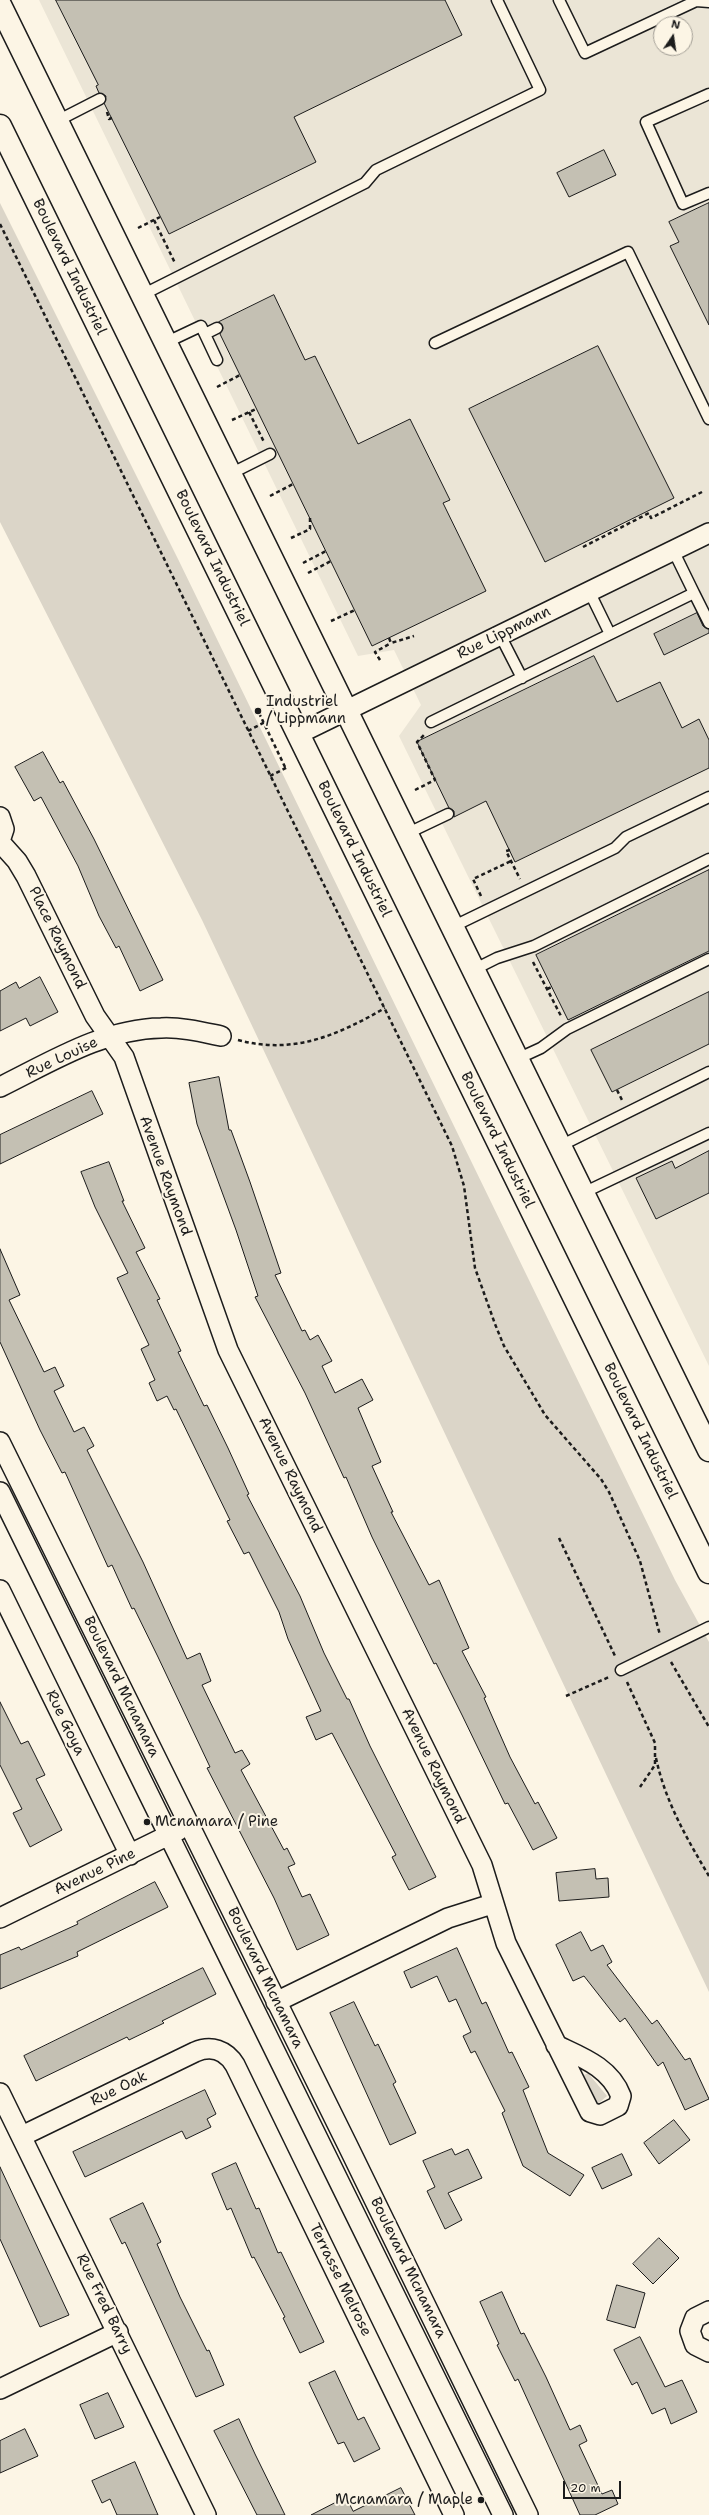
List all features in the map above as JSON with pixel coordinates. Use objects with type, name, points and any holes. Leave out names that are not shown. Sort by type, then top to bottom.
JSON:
[{"type":"street","points":[[0,5],[709,1450]]},
{"type":"street","name":"Boulevard Industriel","points":[[0,126],[709,1572]]},
{"type":"street","name":"Rue Lippmann","points":[[298,734],[346,712],[709,533]]},
{"type":"street","name":"Place Raymond","points":[[0,816],[4,829],[0,842],[26,876],[95,1016],[109,1037]]},
{"type":"street","name":"Rue Louise","points":[[0,1087],[86,1045],[109,1037],[160,1028],[185,1029],[222,1036]]},
{"type":"street","name":"Avenue Raymond","points":[[109,1037],[125,1061],[228,1350],[482,1865],[492,1904],[520,1975],[556,2044]]},
{"type":"street","name":"Boulevard Mcnamara","points":[[0,1442],[190,1825],[525,2510]]},
{"type":"street","name":"Boulevard Mcnamara","points":[[0,1492],[502,2515]]},
{"type":"street","name":"Rue Goya","points":[[0,1590],[130,1855]]},
{"type":"street","name":"Avenue Pine","points":[[0,1918],[190,1825]]},
{"type":"street","points":[[276,2002],[448,1918],[492,1904]]},
{"type":"street","name":"Rue Oak","points":[[22,2136],[195,2052],[206,2048],[218,2050]]},
{"type":"street","name":"Terrasse Melrose","points":[[218,2050],[228,2056],[235,2065],[454,2515]]},
{"type":"street","name":"Rue Fred Barry","points":[[0,2093],[206,2515]]},
{"type":"street","points":[[709,2311],[695,2318],[690,2331],[695,2345],[709,2352]]},
{"type":"street","points":[[0,2389],[118,2332]]},
{"type":"street","points":[[502,2515],[525,2510]]},
{"type":"lane","points":[[142,295],[365,183],[376,170],[540,90],[497,0]]},
{"type":"lane","points":[[559,0],[585,53],[696,2],[709,2]]},
{"type":"lane","points":[[709,94],[646,122],[683,204],[709,193]]},
{"type":"lane","points":[[57,121],[100,99]]},
{"type":"lane","points":[[435,343],[628,252],[709,419]]},
{"type":"lane","points":[[165,343],[201,326],[217,360]]},
{"type":"lane","points":[[205,334],[217,328]]},
{"type":"lane","points":[[230,474],[270,454]]},
{"type":"lane","points":[[672,550],[709,623]]},
{"type":"lane","points":[[589,591],[610,634]]},
{"type":"lane","points":[[431,722],[694,593]]},
{"type":"lane","points":[[500,635],[522,678]]},
{"type":"lane","points":[[452,927],[615,848],[626,837],[709,797]]},
{"type":"lane","points":[[406,834],[448,814]]},
{"type":"lane","points":[[473,970],[497,958],[534,946],[709,859]]},
{"type":"lane","points":[[517,1059],[541,1048],[567,1029],[709,959]]},
{"type":"lane","points":[[560,1146],[709,1072]]},
{"type":"lane","points":[[583,1193],[709,1133]]},
{"type":"lane","points":[[621,1670],[709,1627]]},
{"type":"path","points":[[106,111],[110,119],[112,118]]},
{"type":"path","points":[[138,228],[160,217]]},
{"type":"path","points":[[154,220],[173,260]]},
{"type":"path","points":[[0,224],[452,1146],[464,1186],[475,1268],[504,1346],[545,1415],[601,1479],[608,1492],[640,1561],[661,1639]]},
{"type":"path","points":[[217,387],[240,375]]},
{"type":"path","points":[[232,420],[256,409]]},
{"type":"path","points":[[249,412],[266,445]]},
{"type":"path","points":[[270,496],[293,484]]},
{"type":"path","points":[[583,548],[649,512],[651,518],[702,492]]},
{"type":"path","points":[[290,538],[310,529],[310,518]]},
{"type":"path","points":[[303,563],[326,551]]},
{"type":"path","points":[[308,573],[331,561]]},
{"type":"path","points":[[332,621],[355,610]]},
{"type":"path","points":[[380,660],[375,652],[391,643],[414,636]]},
{"type":"path","points":[[389,638],[391,643]]},
{"type":"path","points":[[259,713],[287,768],[270,776]]},
{"type":"path","points":[[248,731],[264,723]]},
{"type":"path","points":[[414,790],[436,780],[417,742],[426,732]]},
{"type":"path","points":[[510,850],[506,851],[520,880]]},
{"type":"path","points":[[488,910],[472,879],[511,861]]},
{"type":"path","points":[[532,959],[563,1021]]},
{"type":"path","points":[[547,989],[552,987]]},
{"type":"path","points":[[254,1044],[297,1043],[323,1038],[354,1026],[385,1008]]},
{"type":"path","points":[[670,1660],[709,1727]]},
{"type":"path","points":[[566,1696],[621,1670]]},
{"type":"path","points":[[656,1754],[659,1773],[684,1833],[709,1876]]},
{"type":"shaded area","points":[[39,0],[709,0],[709,1366],[399,736],[421,705],[394,650],[358,656]]},
{"type":"shaded area","points":[[0,203],[178,559],[675,1580],[709,1642],[709,1992],[202,920],[0,522]]},
{"type":"shaded area","points":[[588,2073],[607,2096],[599,2103],[597,2103],[584,2075]]},
{"type":"building","points":[[56,0],[445,0],[462,35],[294,117],[316,162],[169,234],[104,103],[106,96],[99,93],[96,86],[98,85]]},
{"type":"building","points":[[604,150],[616,175],[569,197],[557,173]]},
{"type":"building","points":[[709,203],[709,325],[670,246],[679,242],[669,222]]},
{"type":"building","points":[[274,295],[305,360],[315,356],[358,444],[410,419],[450,500],[443,503],[486,591],[372,646],[220,334],[223,328],[219,322]]},
{"type":"building","points":[[598,346],[674,498],[545,562],[469,409]]},
{"type":"building","points":[[697,613],[703,626],[709,629],[709,633],[664,655],[654,634]]},
{"type":"building","points":[[594,656],[617,702],[660,682],[682,728],[699,719],[709,740],[709,768],[515,862],[486,801],[454,817],[454,811],[449,808],[417,742]]},
{"type":"building","points":[[43,752],[60,783],[63,781],[94,839],[163,980],[140,991],[119,946],[116,948],[99,916],[78,866],[41,797],[34,801],[15,767]]},
{"type":"building","points":[[709,870],[709,951],[568,1020],[536,955]]},
{"type":"building","points":[[40,977],[58,1012],[30,1026],[26,1018],[0,1031],[0,991],[16,982],[19,988]]},
{"type":"building","points":[[709,992],[709,1044],[612,1092],[591,1050]]},
{"type":"building","points":[[219,1077],[229,1130],[231,1130],[250,1182],[281,1273],[275,1275],[302,1331],[305,1330],[310,1340],[318,1335],[332,1361],[322,1366],[335,1393],[362,1379],[373,1400],[358,1408],[381,1462],[372,1466],[393,1512],[391,1512],[429,1585],[439,1580],[469,1648],[462,1651],[486,1697],[484,1698],[510,1757],[535,1804],[538,1802],[557,1838],[533,1850],[508,1803],[505,1804],[436,1663],[434,1664],[372,1537],[346,1477],[344,1478],[305,1393],[255,1297],[258,1296],[236,1230],[197,1124],[189,1083]]},
{"type":"building","points":[[92,1091],[103,1114],[0,1164],[0,1135]]},
{"type":"building","points":[[709,1151],[709,1193],[656,1219],[636,1178],[672,1161],[675,1168]]},
{"type":"building","points":[[109,1162],[124,1201],[122,1201],[145,1248],[136,1252],[160,1299],[157,1300],[181,1351],[178,1352],[204,1406],[207,1405],[249,1494],[247,1495],[300,1596],[324,1653],[347,1699],[349,1699],[370,1746],[436,1877],[409,1890],[392,1857],[396,1855],[332,1733],[316,1740],[306,1717],[321,1711],[288,1639],[279,1612],[249,1552],[244,1554],[227,1521],[230,1520],[176,1409],[174,1410],[167,1396],[157,1401],[149,1383],[155,1380],[141,1349],[149,1345],[117,1278],[128,1273],[95,1207],[81,1172]]},
{"type":"building","points":[[0,1249],[20,1295],[9,1300],[44,1372],[55,1367],[64,1386],[54,1391],[74,1432],[84,1427],[94,1446],[87,1450],[143,1562],[187,1659],[200,1653],[211,1681],[202,1685],[235,1753],[242,1750],[250,1764],[241,1770],[284,1850],[287,1848],[295,1864],[288,1867],[302,1897],[310,1894],[329,1935],[297,1950],[274,1898],[207,1768],[210,1767],[158,1657],[134,1608],[132,1609],[112,1565],[108,1567],[65,1472],[62,1473],[40,1430],[0,1342]]},
{"type":"building","points":[[0,1702],[21,1744],[28,1741],[45,1775],[36,1779],[62,1830],[30,1847],[13,1813],[22,1809],[0,1765]]},
{"type":"building","points":[[595,1869],[596,1879],[608,1878],[609,1897],[559,1901],[556,1873]]},
{"type":"building","points":[[155,1882],[168,1907],[77,1952],[78,1956],[0,1989],[0,1955],[19,1947],[21,1950],[78,1924],[77,1922]]},
{"type":"building","points":[[581,1932],[591,1951],[603,1945],[612,1962],[607,1965],[652,2024],[657,2020],[685,2060],[690,2058],[709,2099],[685,2110],[663,2062],[658,2066],[625,2018],[620,2022],[584,1976],[573,1981],[556,1945]]},
{"type":"building","points":[[457,1948],[482,2004],[486,2002],[509,2053],[512,2052],[529,2087],[523,2090],[548,2153],[584,2175],[570,2196],[523,2166],[502,2113],[505,2111],[475,2051],[471,2053],[463,2036],[471,2032],[456,1999],[449,2002],[437,1976],[411,1988],[404,1972]]},
{"type":"building","points":[[203,1968],[216,1994],[162,2021],[164,2023],[129,2040],[127,2037],[36,2081],[24,2056]]},
{"type":"building","points":[[354,2002],[375,2046],[378,2044],[396,2082],[393,2084],[416,2133],[390,2145],[330,2013]]},
{"type":"building","points":[[205,2090],[216,2114],[207,2119],[211,2127],[186,2139],[182,2131],[85,2177],[73,2152]]},
{"type":"building","points":[[674,2120],[690,2140],[659,2164],[644,2143]]},
{"type":"building","points":[[452,2149],[455,2155],[468,2149],[482,2178],[448,2193],[462,2220],[445,2229],[427,2191],[435,2187],[423,2161]]},
{"type":"building","points":[[622,2154],[632,2175],[602,2189],[592,2168]]},
{"type":"building","points":[[236,2163],[256,2209],[259,2208],[278,2253],[281,2252],[324,2342],[300,2353],[283,2318],[285,2317],[254,2257],[252,2258],[231,2208],[227,2210],[212,2174]]},
{"type":"building","points":[[0,2167],[69,2315],[40,2327],[0,2239]]},
{"type":"building","points":[[143,2203],[161,2242],[157,2244],[180,2297],[207,2351],[209,2350],[224,2385],[196,2397],[125,2242],[122,2244],[110,2219]]},
{"type":"building","points":[[659,2238],[679,2258],[653,2284],[633,2264]]},
{"type":"building","points":[[617,2285],[645,2293],[635,2328],[607,2320]]},
{"type":"building","points":[[502,2292],[521,2334],[524,2333],[546,2377],[570,2430],[580,2425],[587,2441],[579,2445],[602,2494],[612,2490],[618,2504],[595,2515],[580,2515],[518,2379],[515,2381],[497,2345],[499,2344],[480,2302]]},
{"type":"building","points":[[640,2337],[665,2387],[682,2380],[697,2412],[671,2424],[665,2408],[652,2414],[637,2382],[632,2385],[614,2350]]},
{"type":"building","points":[[335,2371],[358,2420],[364,2417],[380,2449],[354,2462],[344,2442],[338,2444],[309,2383]]},
{"type":"building","points":[[108,2393],[124,2427],[95,2439],[80,2405]]},
{"type":"building","points":[[239,2419],[285,2515],[257,2515],[214,2431]]},
{"type":"building","points":[[25,2429],[38,2456],[0,2473],[0,2441]]},
{"type":"building","points":[[135,2462],[158,2515],[117,2515],[110,2499],[102,2503],[92,2481]]},
{"type":"building","points":[[401,2488],[415,2515],[311,2515],[346,2497],[353,2511]]},
{"type":"place","name":"Industriel / Lippmann","points":[[258,711]]},
{"type":"place","name":"Mcnamara / Pine","points":[[147,1822]]},
{"type":"place","name":"Mcnamara / Maple","points":[[481,2500]]}]
